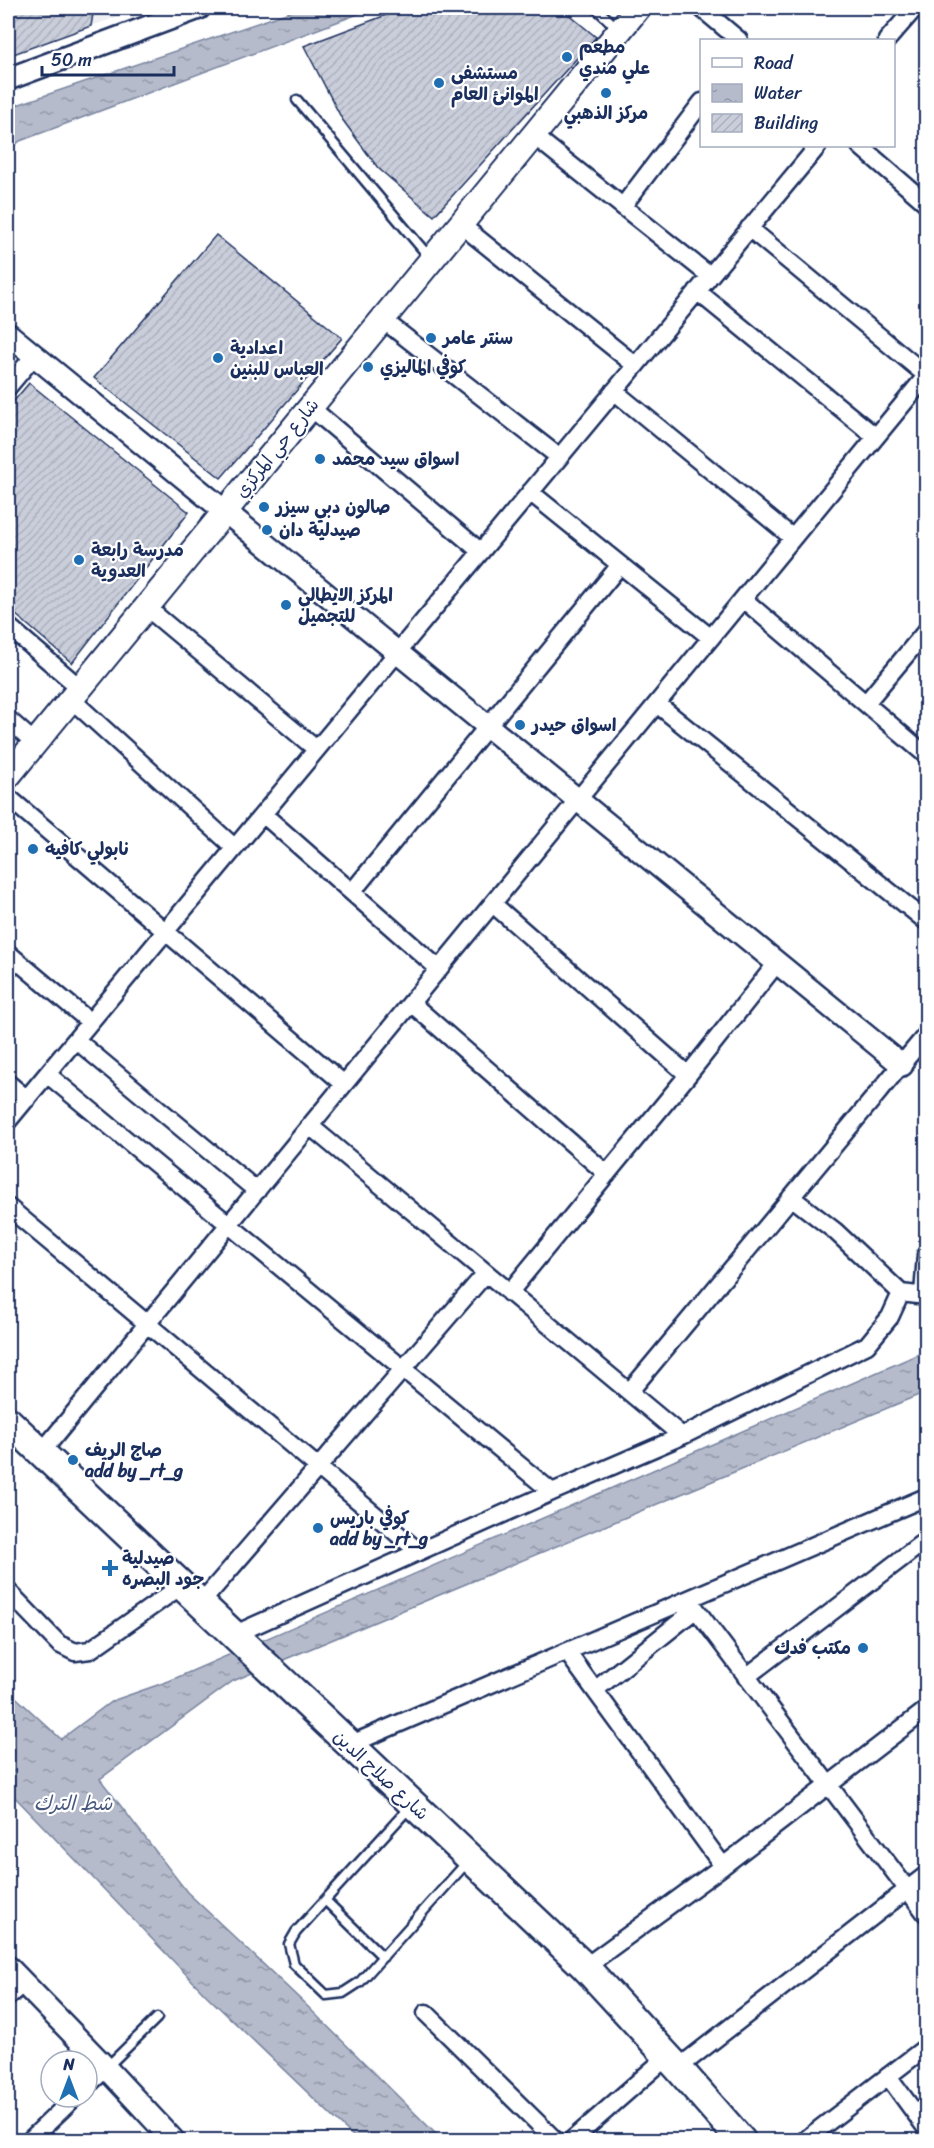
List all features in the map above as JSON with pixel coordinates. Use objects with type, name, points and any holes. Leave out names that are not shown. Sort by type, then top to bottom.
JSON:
[{"type":"main road","name":"شارع حي المركزي","points":[[8,776],[638,8]]},
{"type":"main road","name":"شارع صلاح الدين","points":[[8,1421],[585,1967],[741,2140]]},
{"type":"street","points":[[8,79],[199,8]]},
{"type":"street","points":[[701,8],[738,39]]},
{"type":"street","points":[[887,39],[915,8]]},
{"type":"street","points":[[623,206],[700,105]]},
{"type":"street","points":[[533,135],[710,276]]},
{"type":"street","points":[[8,1121],[817,147]]},
{"type":"street","points":[[861,147],[927,203]]},
{"type":"street","points":[[460,224],[635,365]]},
{"type":"street","points":[[41,1453],[927,375],[749,228]]},
{"type":"street","points":[[697,291],[876,437]]},
{"type":"street","points":[[382,319],[559,457]]},
{"type":"street","points":[[8,334],[902,1065]]},
{"type":"street","points":[[8,387],[34,356]]},
{"type":"street","points":[[614,391],[793,538]]},
{"type":"street","points":[[310,406],[481,552]]},
{"type":"street","points":[[530,492],[711,638]]},
{"type":"street","points":[[351,892],[620,564]]},
{"type":"street","points":[[743,599],[927,755]]},
{"type":"street","points":[[146,607],[316,749]]},
{"type":"street","points":[[8,626],[235,848]]},
{"type":"street","points":[[866,703],[927,631]]},
{"type":"street","points":[[657,704],[927,921]]},
{"type":"street","points":[[8,719],[35,743]]},
{"type":"street","points":[[8,797],[344,1084]]},
{"type":"street","points":[[263,814],[439,969]]},
{"type":"street","points":[[493,904],[688,1075]]},
{"type":"street","points":[[8,953],[90,1022]]},
{"type":"street","points":[[509,1293],[777,963]]},
{"type":"street","points":[[411,1003],[607,1174]]},
{"type":"street","points":[[630,1391],[927,1035]]},
{"type":"street","points":[[75,1040],[257,1191]]},
{"type":"street","points":[[47,1074],[552,1492]]},
{"type":"street","points":[[8,1083],[27,1098]]},
{"type":"street","points":[[310,1126],[682,1436]]},
{"type":"street","points":[[792,1197],[835,1231],[902,1293],[925,1295],[927,1254]]},
{"type":"street","points":[[8,1207],[418,1551]]},
{"type":"street","points":[[8,1590],[59,1644],[75,1652],[90,1650],[190,1595],[318,1467],[486,1273]]},
{"type":"street","points":[[233,1635],[418,1551],[682,1436],[867,1345],[890,1317],[902,1293]]},
{"type":"street","points":[[350,1745],[567,1652],[692,1604],[927,1497]]},
{"type":"street","points":[[746,1677],[927,1540]]},
{"type":"street","points":[[692,1604],[927,1914]]},
{"type":"street","points":[[596,1690],[692,1604]]},
{"type":"street","points":[[567,1652],[723,1866]]},
{"type":"street","points":[[585,1967],[723,1866],[927,1710]]},
{"type":"street","points":[[572,2140],[673,2062],[927,1875]]},
{"type":"street","points":[[8,1966],[173,2140]]},
{"type":"street","points":[[8,1997],[23,1983]]},
{"type":"street","points":[[426,2013],[555,2140]]},
{"type":"street","points":[[805,2140],[927,2047]]},
{"type":"street","points":[[99,2075],[106,2068]]},
{"type":"street","points":[[888,2076],[927,2128]]},
{"type":"street","points":[[30,2140],[62,2109]]},
{"type":"lane","points":[[596,8],[619,30]]},
{"type":"lane","points":[[297,100],[431,259]]},
{"type":"lane","points":[[413,1804],[296,1932],[289,1944],[294,1964],[326,1995],[344,1993],[360,1982],[470,1859]]},
{"type":"lane","points":[[325,1900],[382,1957]]},
{"type":"lane","points":[[106,2068],[157,2018]]},
{"type":"shaded area","points":[[94,8],[144,8],[91,26]]},
{"type":"water","points":[[301,8],[374,8],[20,141],[8,151],[8,108]]},
{"type":"water","name":"شط الترك","points":[[926,1351],[926,1392],[233,1681],[100,1779],[187,1892],[302,2001],[442,2140],[357,2140],[207,1996],[8,1790],[8,1690],[61,1739],[112,1701],[169,1681]]},
{"type":"building","points":[[8,8],[94,8],[91,26],[8,56]]},
{"type":"building","name":"مستشفى الموانئ العام","points":[[405,8],[561,8],[596,37],[434,216],[378,168],[342,119],[304,46]]},
{"type":"building","name":"اعدادية العباس للبنين","points":[[216,235],[342,338],[221,478],[94,378]]},
{"type":"building","name":"مدرسة رابعة العدوية","points":[[29,383],[189,512],[72,663],[8,608],[8,408]]},
{"type":"place","name":"مطعم علي مندي","points":[[567,57]]},
{"type":"place","name":"مستشفى الموانئ العام","points":[[439,83]]},
{"type":"place","name":"مركز الذهبي","points":[[606,93]]},
{"type":"place","name":"سنتر عامر","points":[[431,338]]},
{"type":"place","name":"اعدادية العباس للبنين","points":[[218,358]]},
{"type":"place","name":"كوفي الماليزي","points":[[368,367]]},
{"type":"place","name":"اسواق سيد محمد","points":[[320,459]]},
{"type":"place","name":"صالون دبي سيزر","points":[[264,507]]},
{"type":"place","name":"صيدلية دان","points":[[267,530]]},
{"type":"place","name":"مدرسة رابعة العدوية","points":[[79,560]]},
{"type":"place","name":"المركز الايطالي للتجميل","points":[[286,605]]},
{"type":"place","name":"اسواق حيدر","points":[[520,725]]},
{"type":"place","name":"نابولي كافيه","points":[[33,849]]},
{"type":"place","name":"صاج الريف add by _rt_g","points":[[73,1460]]},
{"type":"place","name":"كوفي باريس add by _rt_g","points":[[318,1528]]},
{"type":"place","name":"صيدلية جود البصره","points":[[110,1568]]},
{"type":"place","name":"مكتب فدك","points":[[863,1648]]}]
